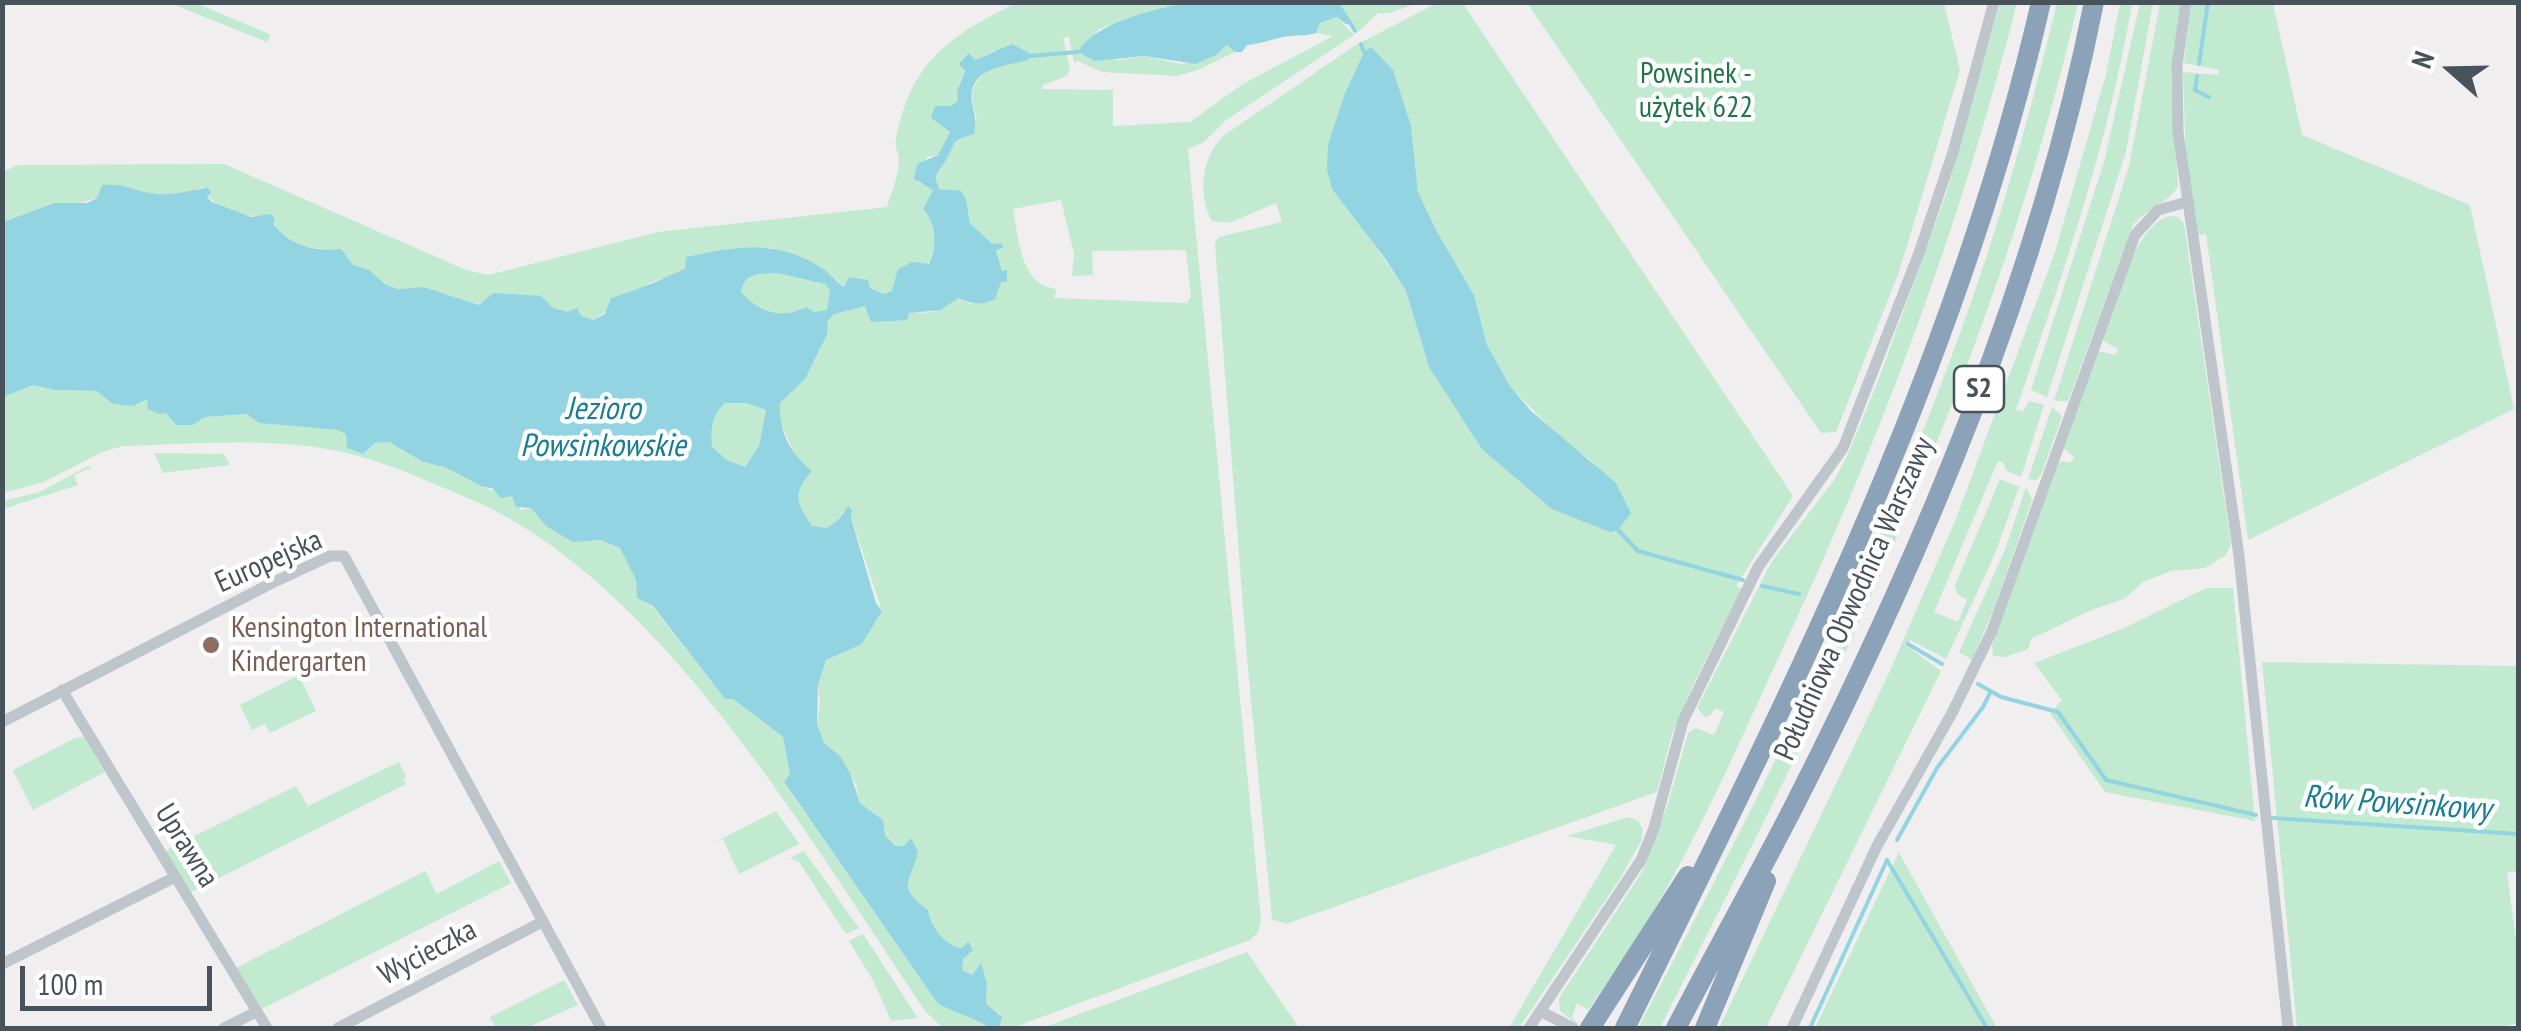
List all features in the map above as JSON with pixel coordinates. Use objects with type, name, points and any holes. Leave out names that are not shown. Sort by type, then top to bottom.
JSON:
[{"type":"highway","name":"Południowa Obwodnica Warszawy","points":[[1625,1028],[1842,582],[1920,398],[2009,134],[2041,2]]},
{"type":"highway","name":"Południowa Obwodnica Warszawy","points":[[1676,1028],[1792,808],[1904,576],[1957,449],[2010,306],[2039,212],[2094,2]]},
{"type":"highway","points":[[1590,1028],[1738,799]]},
{"type":"highway","points":[[1705,1028],[1792,808]]},
{"type":"street","points":[[1529,1028],[1640,860],[1654,828],[1684,721],[1758,567],[1844,448],[1936,202],[1994,2]]},
{"type":"street","points":[[2186,2],[2176,66],[2176,101],[2187,202],[2240,556],[2288,1028]]},
{"type":"street","points":[[1792,1028],[1877,846],[1952,713],[1992,631],[2135,235],[2158,210],[2187,202]]},
{"type":"street","name":"Europejska","points":[[2,722],[311,564],[330,556],[344,556],[600,1028]]},
{"type":"street","name":"Uprawna","points":[[62,690],[267,1028]]},
{"type":"street","points":[[2,964],[175,876]]},
{"type":"street","name":"Wycieczka","points":[[338,1028],[542,922]]},
{"type":"street","points":[[1540,1011],[1573,1028]]},
{"type":"street","points":[[224,1028],[256,1012]]},
{"type":"green space","points":[[170,3],[196,3],[271,35],[267,42]]},
{"type":"green space","points":[[1016,3],[1192,3],[1098,30],[1079,54],[1119,60],[1144,56],[1181,64],[1216,55],[1227,45],[1235,52],[1177,76],[1102,72],[1078,61],[1074,63],[1069,37],[1063,38],[1070,68],[1067,76],[1043,85],[1042,89],[1113,90],[1113,126],[1190,122],[1243,84],[1333,36],[1316,33],[1320,23],[1337,17],[1354,35],[1225,121],[1204,142],[1188,149],[1261,920],[1258,933],[1250,940],[1012,1028],[999,1028],[1000,1014],[986,1005],[987,983],[980,964],[972,975],[962,970],[962,959],[970,953],[967,941],[962,948],[944,939],[927,909],[912,896],[908,878],[918,852],[911,839],[904,846],[897,846],[884,836],[877,815],[860,803],[856,785],[840,756],[824,743],[817,724],[818,685],[826,660],[862,644],[882,611],[851,517],[843,511],[827,528],[812,526],[804,513],[798,494],[808,476],[806,466],[799,463],[779,420],[780,403],[807,373],[830,318],[843,308],[869,305],[926,313],[958,298],[971,304],[993,296],[1006,271],[1002,271],[996,249],[970,223],[966,199],[939,187],[935,178],[949,151],[977,119],[974,87],[996,50],[975,60],[970,54],[957,91],[959,101],[931,118],[950,132],[938,155],[927,157],[917,182],[933,189],[929,212],[934,256],[926,266],[883,294],[870,288],[868,280],[849,277],[844,287],[829,273],[769,247],[651,282],[593,320],[493,293],[479,305],[424,287],[399,289],[385,284],[369,270],[353,265],[341,250],[300,247],[276,229],[275,218],[224,208],[202,188],[181,195],[147,193],[97,198],[74,205],[53,203],[3,222],[3,172],[18,165],[224,164],[466,270],[488,275],[658,232],[887,207],[899,166],[896,138],[903,111],[924,70],[953,40]],"holes":[[[1061,200],[1074,254],[1072,276],[1093,275],[1092,251],[1186,250],[1191,297],[1187,303],[1054,298],[1057,289],[1045,286],[1028,270],[1013,209]]]},
{"type":"green space","points":[[1339,3],[1418,3],[1378,13],[1358,32]]},
{"type":"green space","points":[[1437,3],[1467,3],[1464,5],[1793,496],[1736,586],[1742,589],[1672,734],[1657,792],[1286,924],[1272,919],[1247,659],[1215,244],[1219,237],[1282,222],[1276,203],[1228,223],[1212,221],[1203,188],[1210,154],[1223,136],[1354,46]],"holes":[[[1364,52],[1411,126],[1418,192],[1474,295],[1487,345],[1510,386],[1556,434],[1597,465],[1429,367],[1406,291],[1349,208],[1345,93]]]},
{"type":"green space","name":"Powsinek - użytek 622","points":[[1527,3],[1944,3],[1960,70],[1899,272],[1836,432],[1821,433]]},
{"type":"green space","points":[[2000,3],[2017,3],[1995,87],[1915,332],[1852,492],[1701,822],[1640,933],[1588,1010],[1577,1003],[1572,1017],[1580,1026],[1560,1011],[1559,998],[1642,872],[1667,807],[1688,733],[1696,728],[1714,735],[1724,712],[1715,708],[1705,717],[1698,709],[1699,704],[1772,561],[1835,479],[1849,452],[1946,194]]},
{"type":"green space","points":[[2057,3],[2078,3],[2043,139],[2001,271],[1953,401],[1845,654],[1723,903],[1660,1028],[1638,1028],[1782,746],[1913,456],[1996,226]]},
{"type":"green space","points":[[2120,3],[2132,3],[2111,107],[2067,259],[2016,410],[2023,412],[2029,401],[2044,405],[2021,477],[2005,470],[2004,463],[1998,461],[1934,612],[1958,622],[1967,600],[1957,594],[1955,585],[2000,479],[2019,487],[1995,554],[1946,659],[1910,640],[1907,646],[1941,671],[1766,1028],[1719,1028],[1890,671],[1957,516],[2055,252],[2106,74]]},
{"type":"green space","points":[[2140,3],[2153,3],[2126,152],[2047,397],[2031,390],[2104,162]]},
{"type":"green space","points":[[2160,3],[2180,3],[2171,79],[2178,186],[2133,225],[2068,401],[2054,401],[2129,166]]},
{"type":"green space","points":[[2191,3],[2273,3],[2302,135],[2470,205],[2514,409],[2248,540],[2206,234],[2197,235],[2186,161],[2183,72],[2218,75],[2219,70],[2184,63]]},
{"type":"green space","points":[[2170,216],[2179,217],[2184,224],[2231,544],[2226,555],[2205,568],[2171,571],[2143,582],[2124,599],[2031,639],[2028,649],[2005,657],[1993,656],[1992,646],[2058,464],[2071,463],[2074,457],[2063,448],[2099,351],[2115,355],[2118,349],[2103,341],[2127,269],[2146,234]]},
{"type":"green space","points":[[777,273],[825,284],[830,290],[827,311],[813,312],[806,307],[788,313],[771,312],[740,292],[749,277]]},
{"type":"green space","points":[[33,385],[97,391],[108,398],[148,399],[193,425],[205,417],[247,414],[259,423],[339,430],[363,454],[375,443],[389,442],[423,462],[446,467],[483,487],[512,496],[521,510],[531,508],[546,526],[573,541],[600,540],[620,548],[636,580],[638,598],[652,606],[725,699],[733,699],[783,737],[790,774],[784,783],[938,1004],[989,1028],[943,1028],[926,1012],[787,804],[734,733],[679,665],[619,603],[557,550],[490,508],[408,473],[355,455],[302,446],[123,446],[102,452],[44,482],[3,493],[3,397]]},
{"type":"green space","points":[[725,403],[747,403],[766,410],[759,446],[745,467],[727,460],[712,447],[713,423]]},
{"type":"green space","points":[[2052,407],[2062,416],[2041,475],[2037,480],[2028,479]]},
{"type":"green space","points":[[154,453],[224,454],[230,465],[163,473]]},
{"type":"green space","points":[[88,466],[91,468],[74,475],[78,485],[3,509],[3,501],[40,492]]},
{"type":"green space","points":[[2026,487],[2032,500],[1972,660],[1959,652],[2005,550]]},
{"type":"green space","points":[[2206,588],[2233,588],[2255,821],[2105,792],[2050,713],[2062,700],[2034,663],[2122,629]]},
{"type":"green space","points":[[2262,662],[2518,666],[2518,871],[2507,872],[2518,956],[2518,1023],[2494,1028],[2297,1028]]},
{"type":"green space","points":[[299,675],[316,711],[270,733],[265,724],[252,730],[240,705]]},
{"type":"green space","points":[[84,737],[105,772],[33,810],[13,770]]},
{"type":"green space","points":[[399,762],[406,784],[191,892],[164,851],[296,786],[308,806]]},
{"type":"green space","points":[[776,811],[799,844],[739,874],[723,839],[711,844]]},
{"type":"green space","points":[[1628,817],[1638,821],[1643,829],[1641,841],[1621,877],[1519,1028],[1509,1028],[1616,845],[1567,836]]},
{"type":"green space","points":[[804,851],[859,928],[846,934],[799,862],[790,858]]},
{"type":"green space","points":[[1899,853],[1997,1028],[1815,1028]]},
{"type":"green space","points":[[499,861],[511,883],[262,1009],[236,968],[425,871],[437,894]]},
{"type":"green space","points":[[863,934],[918,1018],[891,1021],[874,982],[849,941]]},
{"type":"green space","points":[[1247,952],[1299,1028],[1042,1028]]},
{"type":"green space","points":[[564,980],[578,1005],[526,1028],[496,1028],[490,1017]]},
{"type":"water","points":[[1339,3],[1350,19],[1347,25],[1337,17],[1320,23],[1316,33],[1247,45],[1242,52],[1227,45],[1196,64],[1144,56],[1095,61],[1078,52],[1086,41],[1113,24],[1180,4]]},
{"type":"water","name":"Jezioro Powsinkowskie","points":[[1012,44],[1029,53],[1029,60],[990,70],[976,82],[972,91],[974,134],[955,142],[936,180],[940,189],[961,191],[970,223],[992,244],[1002,243],[1003,248],[996,250],[1002,271],[1007,270],[1007,282],[1001,282],[995,299],[990,301],[976,303],[958,298],[941,310],[909,313],[907,320],[871,322],[865,306],[834,314],[805,379],[780,403],[780,413],[787,441],[812,471],[799,492],[802,510],[812,526],[827,528],[848,506],[852,510],[876,603],[882,611],[862,644],[826,660],[818,685],[817,724],[824,743],[840,756],[850,773],[860,803],[883,820],[885,836],[896,846],[904,846],[911,838],[918,852],[908,889],[928,910],[944,939],[962,948],[968,941],[973,950],[963,959],[962,970],[972,975],[981,963],[987,983],[986,1004],[1002,1017],[999,1028],[989,1028],[938,1004],[784,782],[790,774],[783,737],[733,699],[725,699],[653,606],[637,598],[636,580],[620,548],[600,540],[573,542],[546,526],[531,508],[516,507],[512,496],[501,498],[492,488],[445,467],[423,462],[389,442],[375,443],[363,454],[347,448],[346,434],[338,430],[259,423],[247,414],[205,417],[193,425],[176,425],[166,413],[148,409],[147,399],[133,406],[113,404],[97,391],[33,385],[3,397],[3,222],[54,203],[87,203],[97,198],[102,185],[159,194],[208,188],[211,192],[207,197],[212,202],[251,217],[270,214],[275,218],[274,225],[296,243],[341,249],[353,265],[369,270],[385,284],[398,289],[424,287],[479,305],[493,293],[541,296],[553,308],[567,312],[577,308],[581,316],[593,320],[605,314],[611,298],[685,269],[686,257],[741,248],[792,253],[826,271],[844,287],[849,277],[868,280],[870,288],[883,294],[892,291],[898,269],[912,262],[929,264],[932,258],[933,228],[923,209],[933,190],[914,179],[917,164],[938,155],[950,132],[931,118],[935,106],[951,106],[958,101],[957,91],[965,71],[959,64],[969,53],[975,60]],"holes":[[[777,273],[825,284],[830,290],[827,310],[814,312],[806,307],[788,313],[771,312],[755,305],[741,292],[749,277]],[[725,403],[747,403],[766,410],[759,446],[745,467],[727,460],[712,447],[713,423]]]},
{"type":"water","points":[[1371,47],[1393,70],[1411,126],[1418,192],[1474,295],[1487,345],[1510,386],[1531,411],[1616,483],[1631,513],[1618,530],[1610,532],[1552,509],[1482,449],[1429,367],[1406,291],[1332,189],[1327,169],[1328,145],[1345,93],[1364,52]]},
{"type":"waterway","points":[[2199,64],[2208,2]]},
{"type":"waterway","points":[[1349,21],[1355,31]]},
{"type":"waterway","points":[[1361,44],[1364,52]]},
{"type":"waterway","points":[[1029,56],[1078,52]]},
{"type":"waterway","points":[[2197,76],[2195,90],[2209,97]]},
{"type":"waterway","name":"Rów Powsinkowy","points":[[1618,530],[1638,551],[1743,580]]},
{"type":"waterway","name":"Rów Powsinkowy","points":[[1762,586],[1799,594]]},
{"type":"waterway","name":"Rów Powsinkowy","points":[[1908,644],[1942,664]]},
{"type":"waterway","name":"Rów Powsinkowy","points":[[1978,684],[2001,697],[2058,712],[2106,780],[2256,815]]},
{"type":"waterway","points":[[1897,840],[1937,768],[1990,693]]},
{"type":"waterway","name":"Rów Powsinkowy","points":[[2273,818],[2518,834]]},
{"type":"waterway","points":[[1887,860],[1987,1028]]},
{"type":"waterway","points":[[1810,1028],[1887,860]]},
{"type":"place","name":"Kensington International Kindergarten","points":[[211,645]]}]
